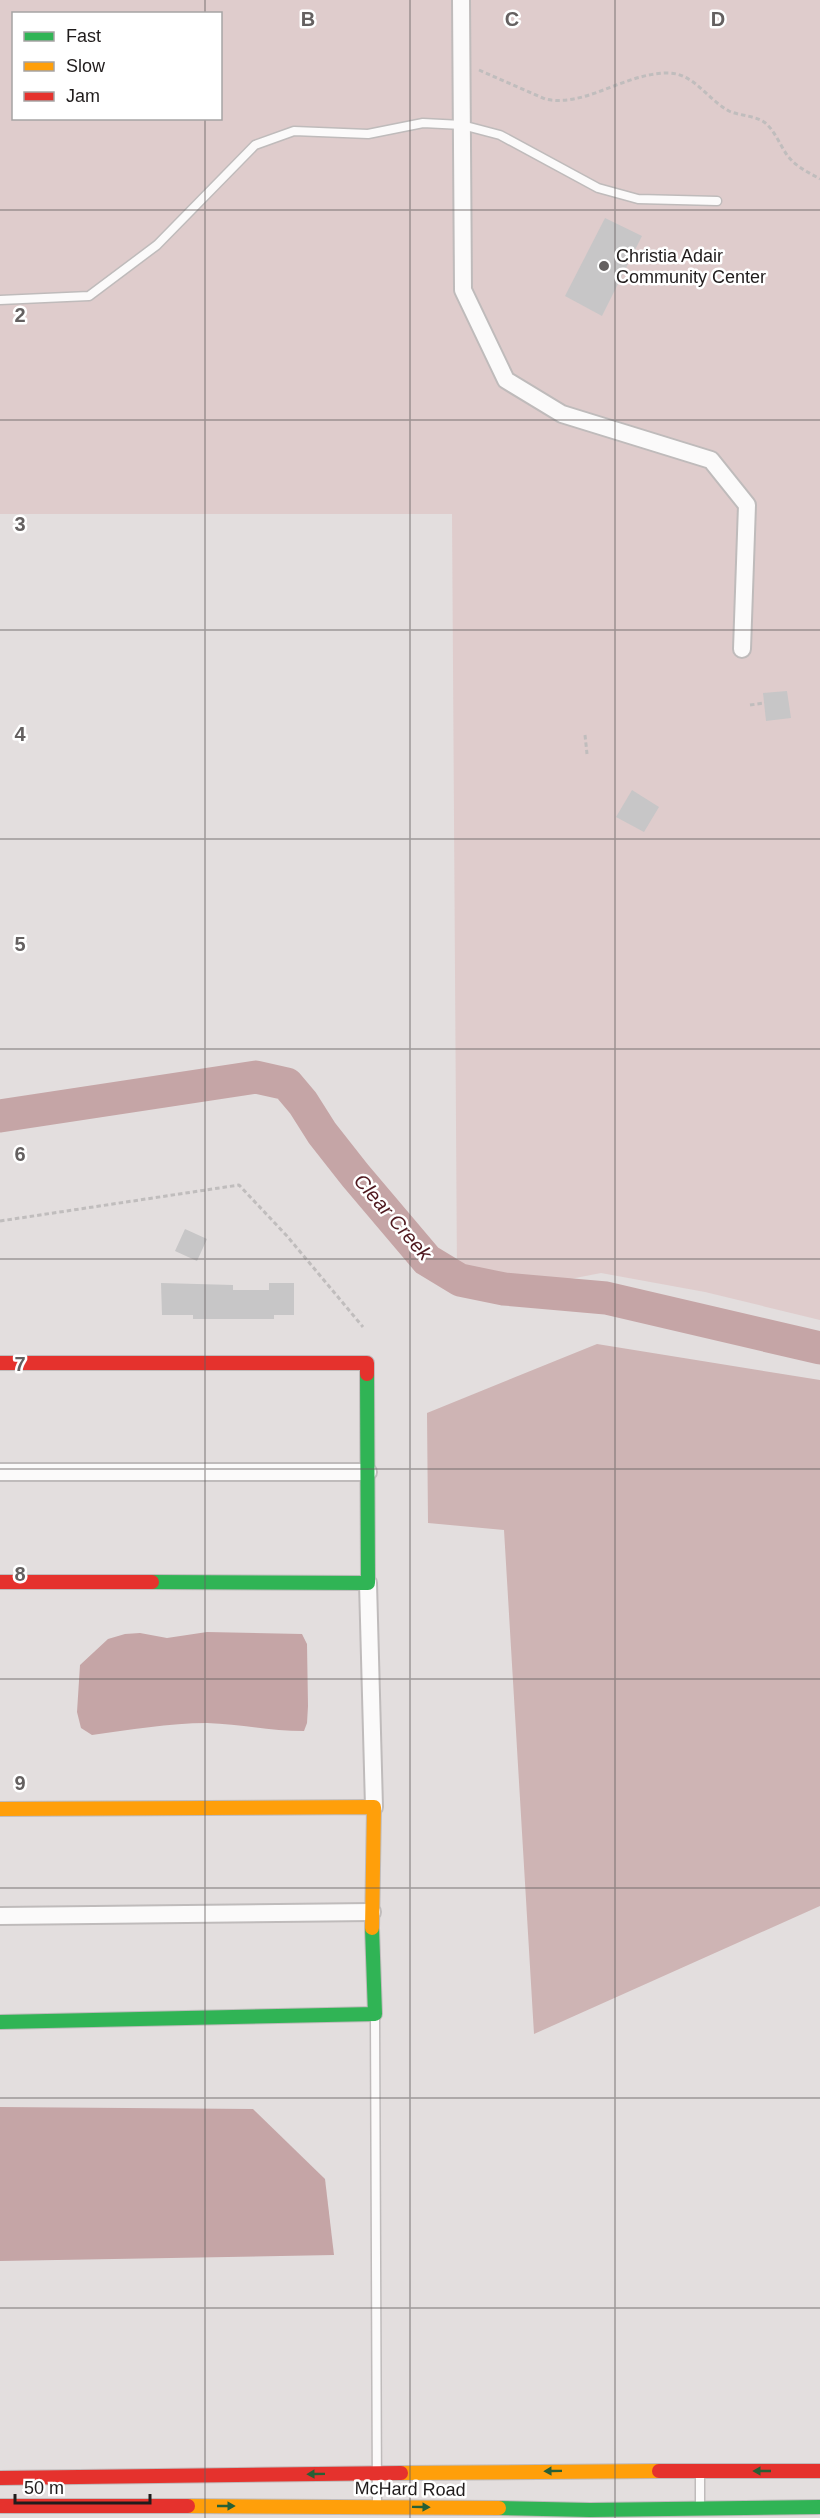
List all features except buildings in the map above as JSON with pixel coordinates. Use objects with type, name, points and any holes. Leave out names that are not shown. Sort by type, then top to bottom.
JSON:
[{"type":"street","points":[[461,0],[463,290],[506,380],[562,414],[711,460],[747,505],[741,649]]},
{"type":"street","points":[[0,1362],[368,1363],[368,1583],[374,1807],[372,1912],[375,2014],[0,2022]]},
{"type":"street","points":[[0,1472],[368,1472]]},
{"type":"street","points":[[0,1582],[368,1583]]},
{"type":"street","points":[[0,1809],[374,1807]]},
{"type":"street","points":[[0,1916],[372,1912]]},
{"type":"street","name":"McHard Road","points":[[0,2506],[88,2492],[376,2474],[700,2470],[820,2471]]},
{"type":"street","name":"McHard Road","points":[[0,2478],[88,2492],[590,2514],[700,2514],[820,2507]]},
{"type":"lane","points":[[0,300],[89,296],[157,245],[255,145],[294,131],[368,134],[423,123],[462,125],[500,135],[598,188],[638,199],[717,201]]},
{"type":"lane","points":[[375,2014],[376,2506]]},
{"type":"lane","points":[[700,2470],[700,2514]]},
{"type":"path","points":[[461,61],[531,94],[556,102],[582,98],[637,78],[668,73],[679,75],[690,80],[728,110],[765,123],[798,167],[820,179]]},
{"type":"path","points":[[750,705],[764,703]]},
{"type":"path","points":[[585,735],[587,754]]},
{"type":"path","points":[[0,1221],[239,1185],[287,1236],[363,1327]]},
{"type":"shaded area","points":[[0,0],[820,0],[820,1320],[705,1292],[601,1273],[534,1286],[457,1275],[452,514],[0,514]]},
{"type":"shaded area","points":[[597,1344],[820,1380],[820,1906],[534,2034],[504,1530],[428,1523],[427,1413]]},
{"type":"shaded area","points":[[207,1632],[302,1634],[307,1644],[308,1706],[304,1731],[193,1723],[92,1735],[81,1728],[77,1712],[80,1665],[108,1639],[125,1634],[140,1633],[167,1638]]},
{"type":"shaded area","points":[[0,2107],[253,2109],[325,2179],[334,2255],[0,2261]]},
{"type":"waterway","name":"Clear Creek","points":[[0,1116],[256,1077],[287,1084],[355,1175],[427,1260],[460,1280],[504,1289],[606,1298],[820,1348]]},
{"type":"traffic: fast","points":[[152,1582],[368,1583],[367,1374]]},
{"type":"traffic: fast","points":[[0,2022],[375,2014],[372,1928]]},
{"type":"traffic: fast","points":[[499,2508],[590,2510],[820,2507]]},
{"type":"traffic: slow","points":[[0,1809],[374,1807],[372,1928]]},
{"type":"traffic: slow","points":[[401,2473],[659,2471]]},
{"type":"traffic: slow","points":[[188,2506],[499,2508]]},
{"type":"traffic: jam","points":[[0,1363],[367,1363],[367,1374]]},
{"type":"traffic: jam","points":[[0,1582],[152,1582]]},
{"type":"traffic: jam","points":[[659,2471],[820,2471]]},
{"type":"traffic: jam","points":[[0,2478],[401,2473]]},
{"type":"traffic: jam","points":[[0,2506],[188,2506]]},
{"type":"place","name":"Christia Adair Community Center","points":[[604,266]]}]
